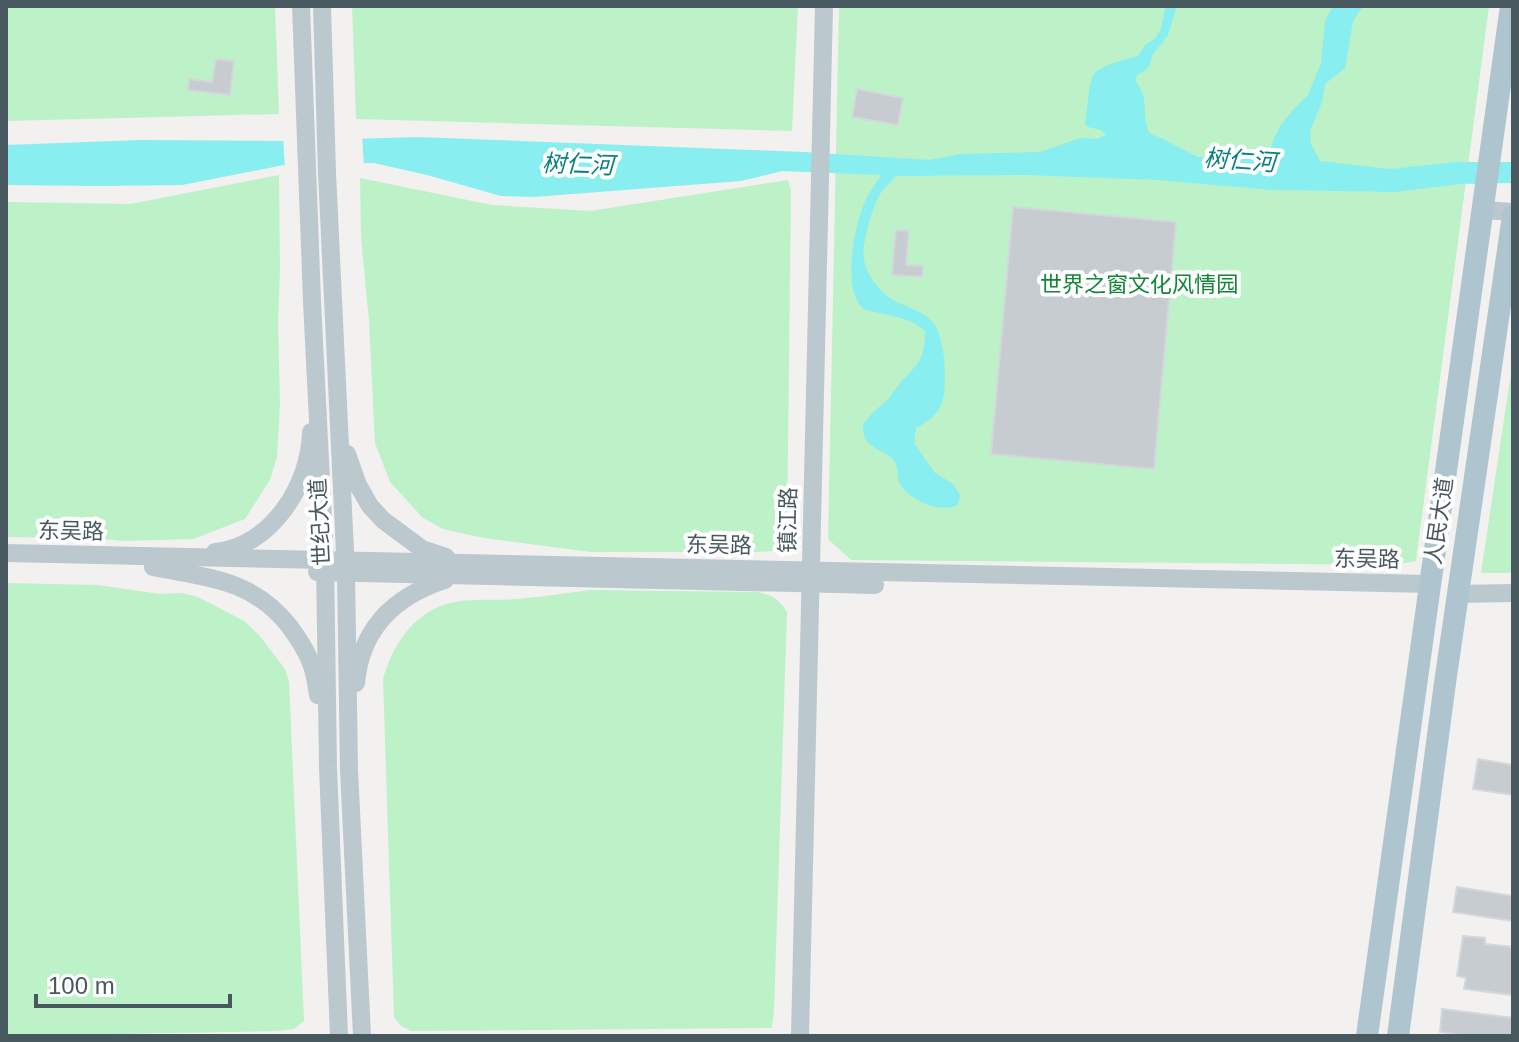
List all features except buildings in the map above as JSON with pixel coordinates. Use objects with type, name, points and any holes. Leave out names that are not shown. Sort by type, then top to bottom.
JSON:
[{"type":"main road","name":"人民大道","points":[[1367,1036],[1483,210],[1508,64],[1511,6]]},
{"type":"main road","name":"人民大道","points":[[1398,1036],[1513,214]]},
{"type":"street","name":"世纪大道","points":[[301,6],[325,566],[328,767],[339,1036]]},
{"type":"street","name":"世纪大道","points":[[322,6],[346,566],[349,770],[362,1036]]},
{"type":"street","name":"镇江路","points":[[800,1036],[824,6]]},
{"type":"street","points":[[1483,210],[1513,214]]},
{"type":"street","points":[[155,562],[228,550],[247,542],[268,527],[296,491],[311,439],[312,301]]},
{"type":"street","points":[[338,415],[349,462],[370,506],[383,520],[422,549],[460,569]]},
{"type":"street","name":"东吴路","points":[[6,553],[155,562]]},
{"type":"street","points":[[155,562],[228,582],[267,601],[282,617],[309,654],[315,674],[328,767]]},
{"type":"street","name":"东吴路","points":[[6,563],[155,562],[1430,589]]},
{"type":"street","points":[[349,770],[358,668],[371,632],[391,610],[423,587],[460,569]]},
{"type":"street","points":[[1458,594],[1513,593]]},
{"type":"green space","points":[[6,6],[275,6],[279,114],[6,121]]},
{"type":"green space","points":[[352,6],[798,6],[792,131],[356,119]]},
{"type":"green space","name":"世界之窗文化风情园","points":[[839,6],[1489,6],[1416,561],[1395,565],[851,560],[828,539]]},
{"type":"green space","points":[[279,175],[280,404],[277,457],[270,480],[245,519],[193,539],[124,541],[6,537],[6,202],[130,204]]},
{"type":"green space","points":[[360,178],[492,205],[590,211],[788,180],[791,190],[787,530],[782,546],[772,551],[756,552],[591,552],[484,538],[443,529],[423,518],[390,482],[375,443]]},
{"type":"green space","points":[[1513,363],[1513,573],[1481,573],[1509,386]]},
{"type":"green space","points":[[6,583],[98,585],[198,597],[244,621],[285,669],[289,682],[304,1021],[294,1029],[6,1036]]},
{"type":"green space","points":[[590,590],[757,592],[775,598],[787,612],[772,1028],[411,1031],[401,1026],[394,1017],[383,679],[387,666],[408,630],[441,606],[463,601],[516,599]]},
{"type":"water","name":"树仁河","points":[[1166,6],[1177,6],[1168,35],[1152,56],[1150,65],[1135,79],[1143,96],[1150,134],[1198,157],[1268,157],[1281,125],[1308,95],[1321,63],[1325,21],[1333,6],[1363,6],[1353,21],[1345,68],[1325,84],[1322,102],[1310,131],[1311,144],[1320,161],[1390,169],[1457,162],[1513,162],[1513,183],[1460,184],[1396,192],[1273,190],[1157,180],[1027,175],[896,176],[875,204],[866,234],[864,260],[883,293],[924,315],[938,331],[944,362],[944,395],[940,408],[916,428],[914,443],[935,473],[952,483],[960,495],[958,505],[951,507],[935,507],[906,492],[899,483],[895,462],[871,445],[863,433],[863,425],[868,418],[918,362],[925,342],[925,331],[915,324],[863,308],[856,299],[851,272],[857,224],[865,201],[881,175],[782,171],[741,181],[534,197],[501,196],[374,163],[284,165],[182,185],[6,185],[6,145],[140,140],[284,141],[417,137],[929,160],[961,154],[1040,152],[1080,138],[1097,139],[1106,135],[1085,123],[1094,75],[1107,65],[1138,56],[1145,45],[1156,38]]},
{"type":"pier","points":[[362,134],[364,167],[285,169],[283,137]]}]
